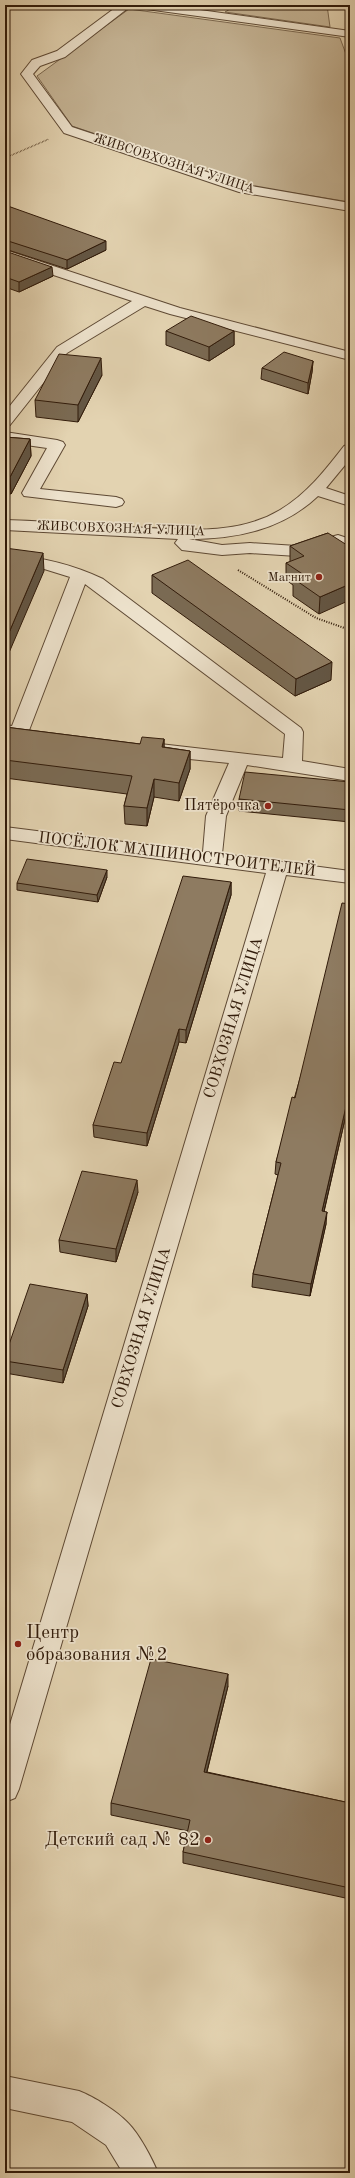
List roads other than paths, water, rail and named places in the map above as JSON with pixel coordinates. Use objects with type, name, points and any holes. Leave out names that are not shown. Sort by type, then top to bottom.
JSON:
[{"type":"street","name":"ЖИВСОВХОЗНАЯ УЛИЦА","points":[[126,5],[61,54],[36,63],[27,74],[68,130],[244,189],[350,207]]},
{"type":"street","points":[[139,5],[350,34]]},
{"type":"street","points":[[5,254],[175,311],[350,356]]},
{"type":"street","points":[[5,422],[62,350],[143,300]]},
{"type":"street","points":[[5,437],[57,445],[30,493],[116,502]]},
{"type":"street","name":"ЖИВСОВХОЗНАЯ УЛИЦА","points":[[5,525],[166,534],[204,534],[233,531],[274,520],[294,508],[317,491],[350,449]]},
{"type":"street","points":[[317,491],[350,501]]},
{"type":"street","points":[[250,548],[269,540],[274,528],[274,520]]},
{"type":"street","points":[[166,534],[188,546],[222,550],[250,548],[297,551],[338,540],[350,544]]},
{"type":"street","points":[[5,559],[36,561],[80,574],[97,583],[294,732],[292,765]]},
{"type":"street","points":[[19,733],[80,574]]},
{"type":"street","points":[[145,748],[292,765],[350,775]]},
{"type":"street","points":[[212,859],[216,816],[240,759]]},
{"type":"street","name":"ПОСЁЛОК МАШИНОСТРОИТЕЛЕЙ","points":[[5,833],[350,876]]},
{"type":"street","name":"СОВХОЗНАЯ УЛИЦА","points":[[5,1789],[278,867]]},
{"type":"street","points":[[5,2092],[79,2108],[118,2134],[142,2173]]},
{"type":"place","name":"Магнит","points":[[319,577]]},
{"type":"place","name":"Пятёрочка","points":[[268,806]]},
{"type":"place","name":"Центр образования №2","points":[[18,1644]]},
{"type":"place","name":"Детский сад № 82","points":[[208,1840]]}]
